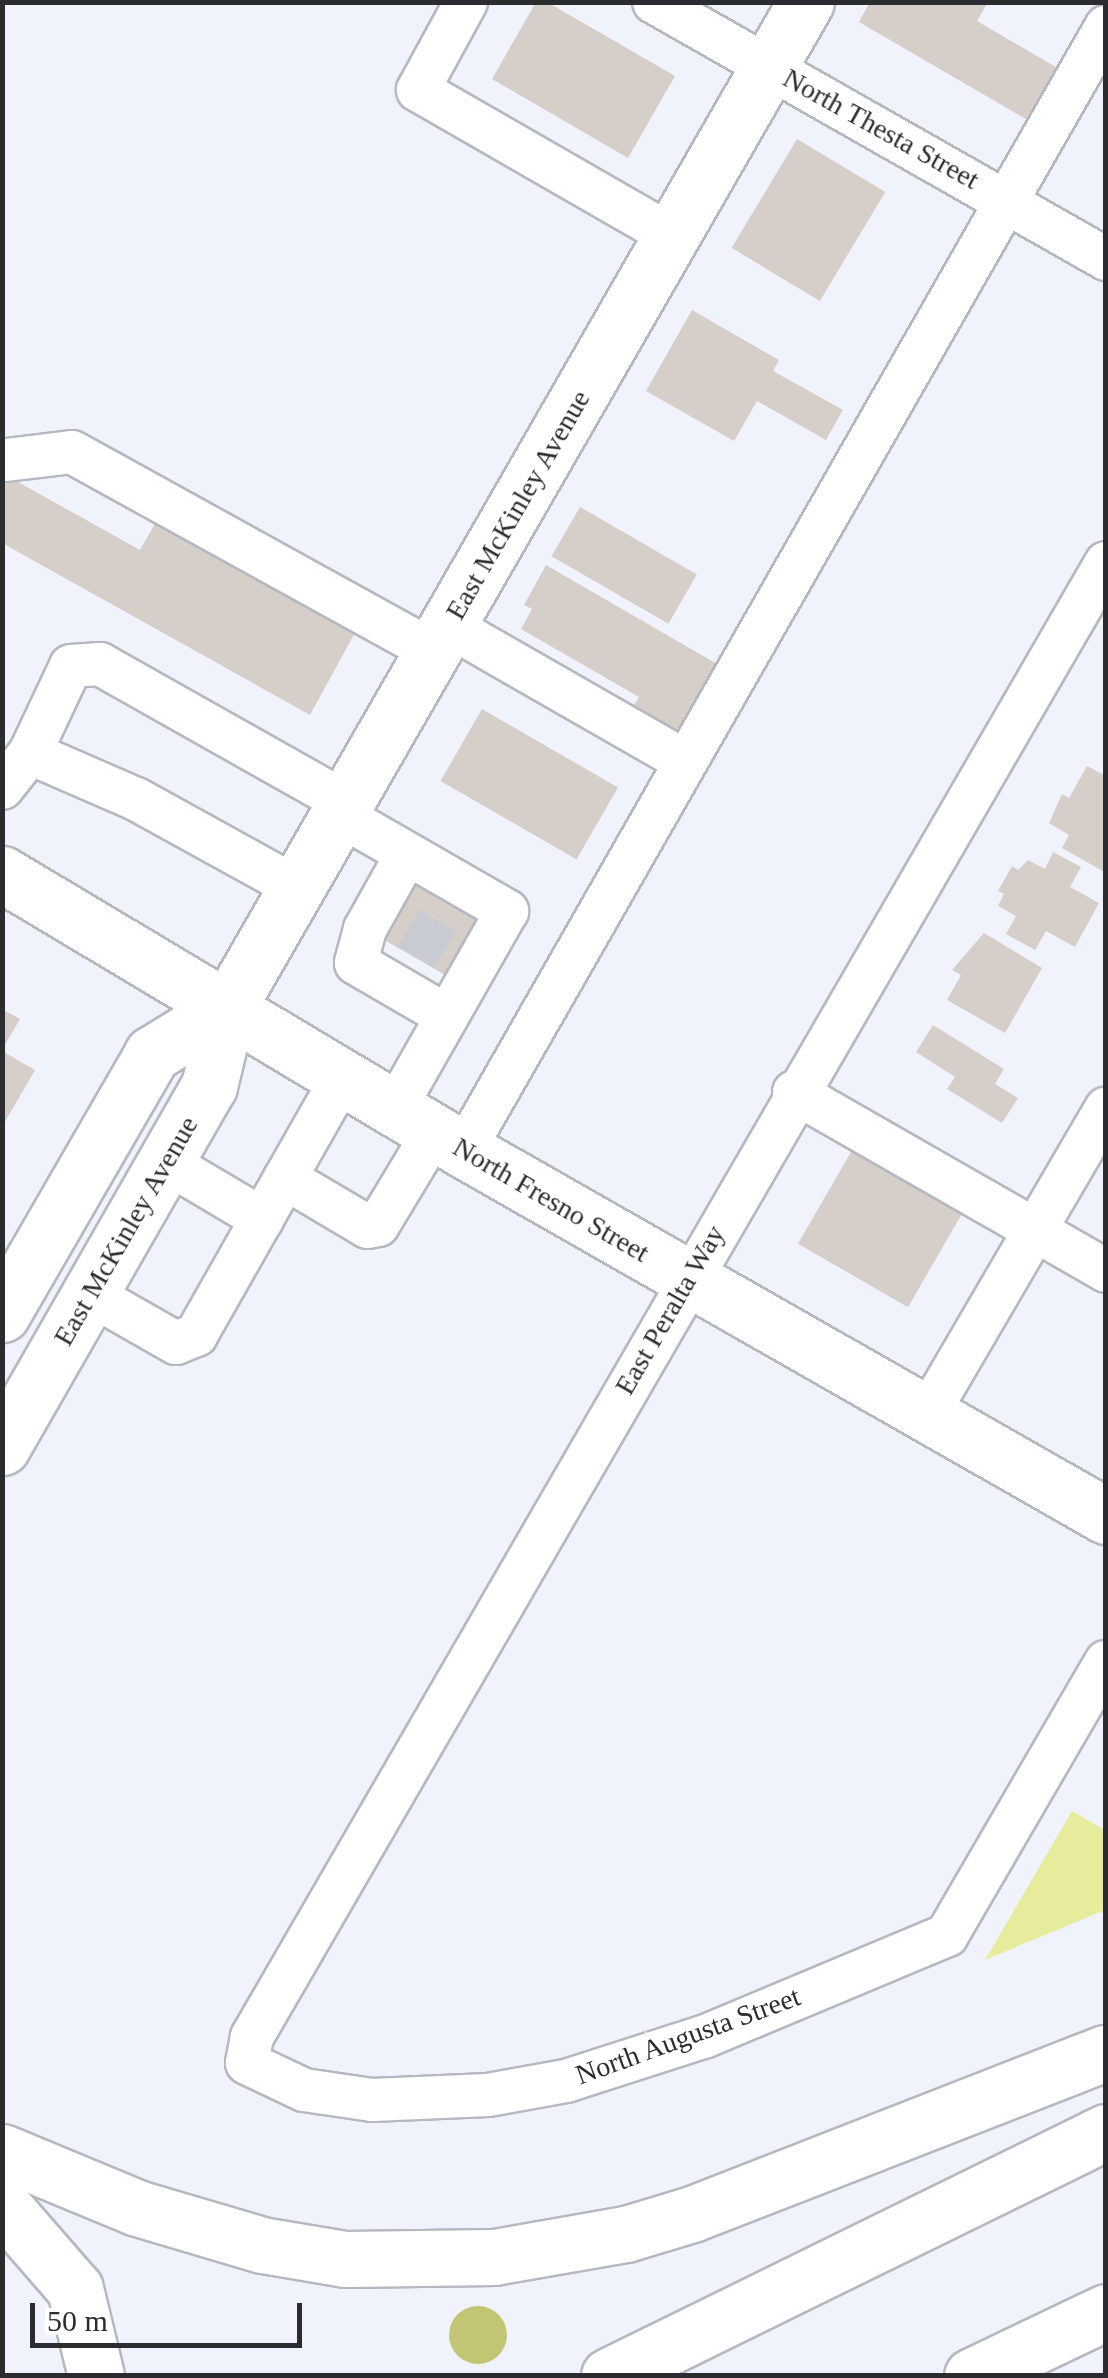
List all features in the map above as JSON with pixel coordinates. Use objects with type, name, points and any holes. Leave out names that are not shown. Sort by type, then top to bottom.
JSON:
[{"type":"main road","name":"East McKinley Avenue","points":[[2,1447],[209,1086],[228,1007],[806,2]]},
{"type":"main road","name":"North Fresno Street","points":[[2,874],[431,1130],[1106,1516]]},
{"type":"main road","name":"East McKinley Avenue","points":[[2,1314],[152,1054],[228,1007]]},
{"type":"main road","points":[[2,2152],[137,2208],[262,2245],[346,2260],[494,2257],[626,2234],[692,2214],[1106,2053]]},
{"type":"main road","points":[[609,2376],[1106,2132]]},
{"type":"main road","points":[[2,2205],[75,2289],[96,2376]]},
{"type":"main road","points":[[972,2376],[1106,2312]]},
{"type":"main road","points":[[1038,2376],[1106,2338]]},
{"type":"street","points":[[466,2],[418,90],[672,236]]},
{"type":"street","name":"North Thesta Street","points":[[654,2],[1106,259]]},
{"type":"street","points":[[285,1178],[368,1227],[378,1226],[431,1130],[684,761],[1106,27]]},
{"type":"street","points":[[6,460],[72,452],[684,761]]},
{"type":"street","name":"East Peralta Way","points":[[247,2063],[252,2037],[794,1092],[1106,563]]},
{"type":"street","points":[[2,788],[30,754],[71,666],[100,664],[344,809],[454,892],[507,912],[447,1016],[431,1130]]},
{"type":"street","points":[[30,754],[136,799],[298,888]]},
{"type":"street","points":[[407,854],[364,929],[356,963],[407,973],[447,1016]]},
{"type":"street","points":[[90,1294],[176,1343],[196,1336],[342,1076]]},
{"type":"street","points":[[794,1092],[1106,1271]]},
{"type":"street","points":[[927,1415],[1106,1110]]},
{"type":"street","points":[[166,1162],[262,1219]]},
{"type":"street","name":"North Augusta Street","points":[[247,2063],[304,2090],[372,2100],[488,2095],[566,2081],[706,2036],[946,1936],[1106,1662]]},
{"type":"green space","points":[[1072,1811],[1105,1830],[1105,1910],[985,1960]]},
{"type":"green space","points":[[478,2306],[498,2315],[507,2335],[498,2355],[478,2364],[458,2355],[449,2335],[458,2315]]},
{"type":"building","points":[[536,2],[547,2],[675,76],[628,158],[492,79]]},
{"type":"building","points":[[870,2],[988,2],[977,21],[1061,70],[1031,122],[859,22]]},
{"type":"building","points":[[797,139],[885,192],[820,301],[732,248]]},
{"type":"building","points":[[692,310],[779,360],[773,371],[843,410],[826,440],[757,401],[734,441],[646,391]]},
{"type":"building","points":[[2,473],[140,550],[157,520],[356,631],[310,715],[2,543]]},
{"type":"building","points":[[580,507],[697,574],[668,624],[552,556]]},
{"type":"building","points":[[546,565],[717,664],[678,731],[634,705],[639,697],[521,629],[532,609],[524,605]]},
{"type":"building","points":[[482,709],[618,787],[576,859],[440,781]]},
{"type":"building","points":[[1087,766],[1106,776],[1106,873],[1062,848],[1069,835],[1049,823],[1062,794],[1069,798]]},
{"type":"building","points":[[1053,852],[1081,867],[1070,887],[1099,903],[1075,947],[1046,931],[1035,950],[1006,934],[1016,916],[998,906],[1004,894],[998,891],[1012,866],[1018,870],[1028,860],[1045,869]]},
{"type":"building","points":[[404,875],[479,918],[446,976],[371,932]]},
{"type":"building","points":[[984,933],[1042,968],[1005,1033],[947,1000],[961,975],[952,970]]},
{"type":"building","points":[[2,1009],[20,1019],[2,1050]]},
{"type":"building","points":[[933,1025],[1004,1069],[995,1084],[1018,1098],[1002,1123],[947,1089],[955,1077],[916,1052]]},
{"type":"building","points":[[2,1051],[35,1070],[2,1127]]},
{"type":"building","points":[[855,1145],[965,1208],[908,1307],[798,1244]]},
{"type":"tunnel","points":[[416,957],[449,901]]}]
